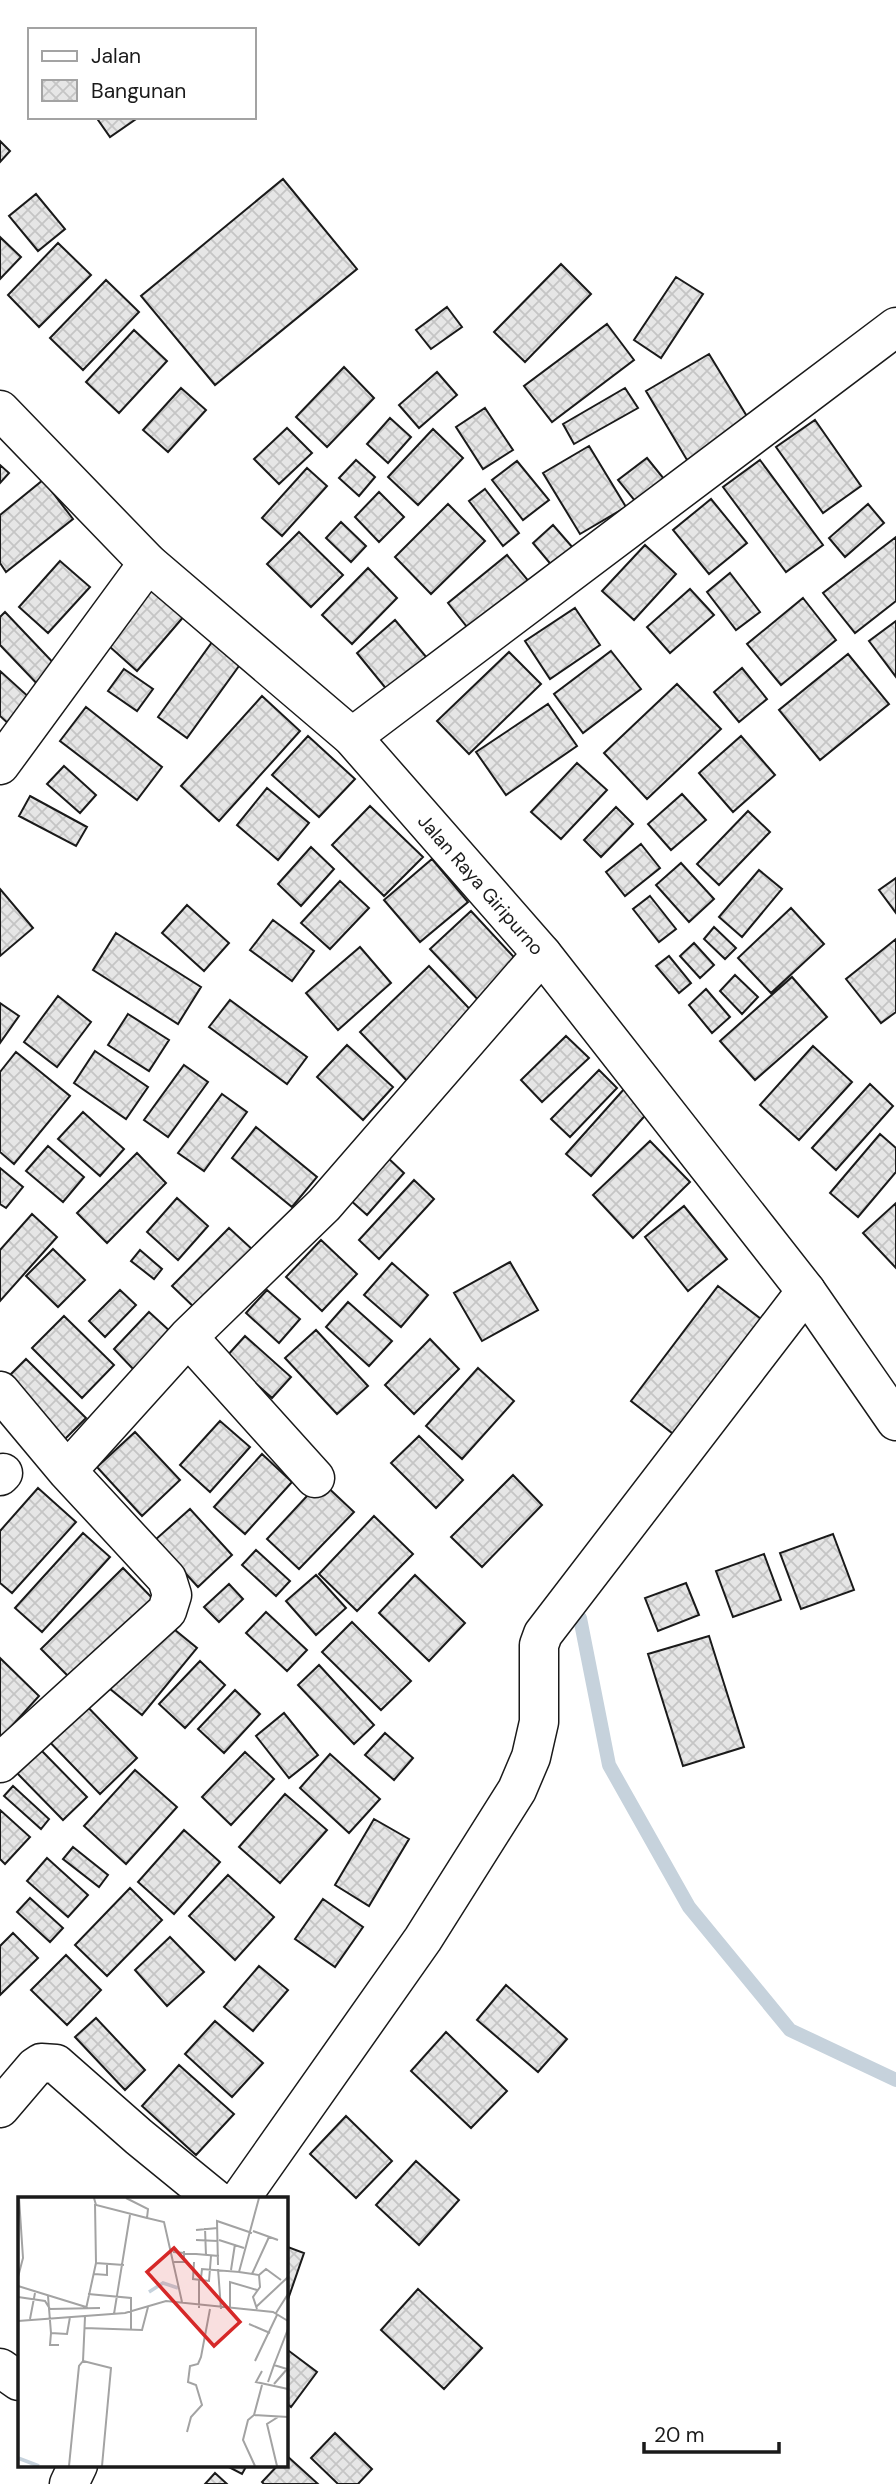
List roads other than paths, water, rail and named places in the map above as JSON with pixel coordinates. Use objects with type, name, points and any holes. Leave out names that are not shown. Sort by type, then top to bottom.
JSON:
[{"type":"street","points":[[352,737],[896,327]]},
{"type":"street","name":"Jalan Raya Giripurno","points":[[0,410],[148,564],[352,737],[542,954],[806,1291],[896,1420]]},
{"type":"street","points":[[0,765],[148,564]]},
{"type":"street","points":[[67,1471],[188,1337],[324,1205],[542,954]]},
{"type":"street","points":[[241,2197],[423,1939],[517,1790],[531,1757],[539,1722],[539,1645],[543,1634],[806,1291]]},
{"type":"street","points":[[188,1337],[315,1478]]},
{"type":"street","points":[[0,1391],[67,1471],[167,1579],[172,1595],[167,1611],[0,1763]]},
{"type":"street","points":[[0,2108],[35,2067],[41,2063],[56,2064],[213,2197]]},
{"type":"street","points":[[0,2368],[18,2380]]},
{"type":"street","points":[[69,2484],[78,2466]]},
{"type":"waterway","points":[[580,1618],[609,1765],[689,1907],[790,2030],[896,2080]]}]
